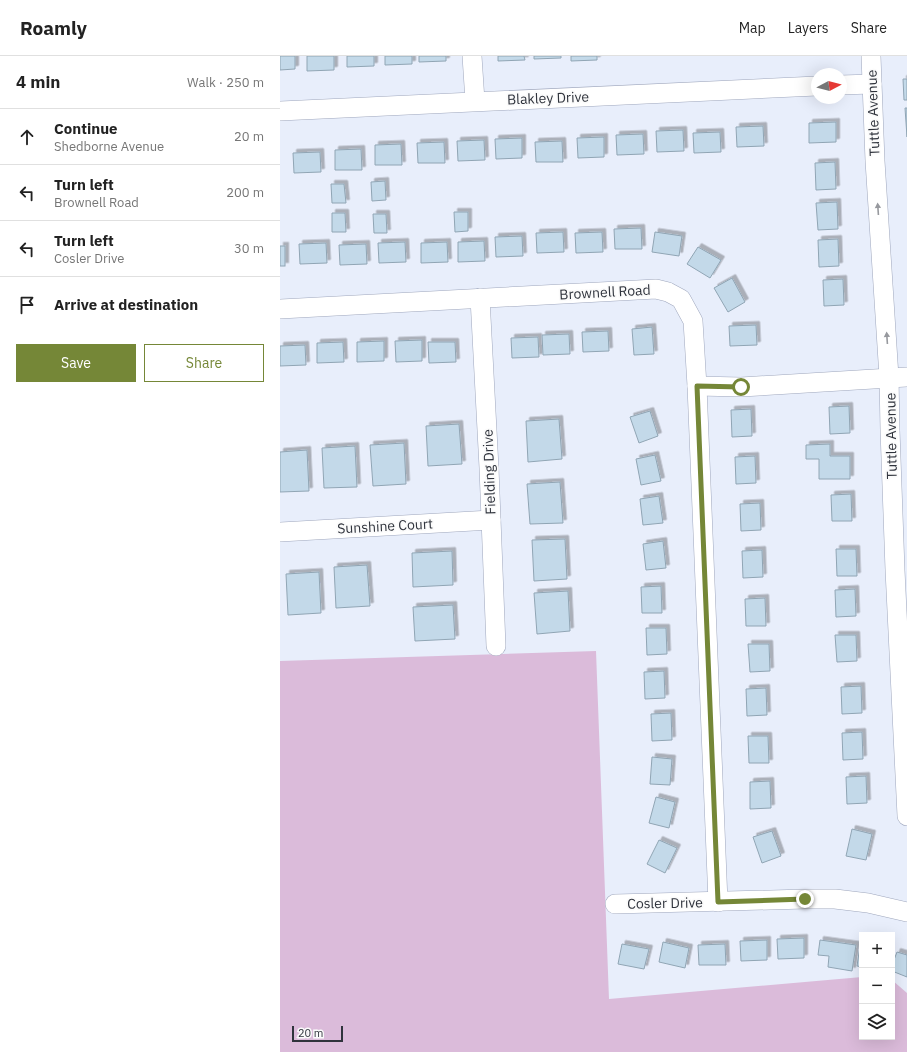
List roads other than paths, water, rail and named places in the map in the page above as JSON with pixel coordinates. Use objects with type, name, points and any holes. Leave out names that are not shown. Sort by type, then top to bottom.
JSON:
[{"type":"street","points":[[472,56],[475,101]]},
{"type":"street","name":"Tuttle Avenue","points":[[871,56],[875,161],[898,377],[890,430],[907,816]]},
{"type":"street","points":[[847,85],[872,84]]},
{"type":"street","name":"Blakley Drive","points":[[280,111],[811,86]]},
{"type":"street","name":"Brownell Road","points":[[280,309],[656,289],[668,292],[681,299],[693,321],[697,386],[718,902]]},
{"type":"street","name":"Fielding Drive","points":[[480,298],[496,646]]},
{"type":"street","points":[[697,386],[741,387],[898,377]]},
{"type":"street","name":"Sunshine Court","points":[[280,532],[491,520]]},
{"type":"street","name":"Cosler Drive","points":[[615,904],[835,899],[868,903],[907,912]]}]
